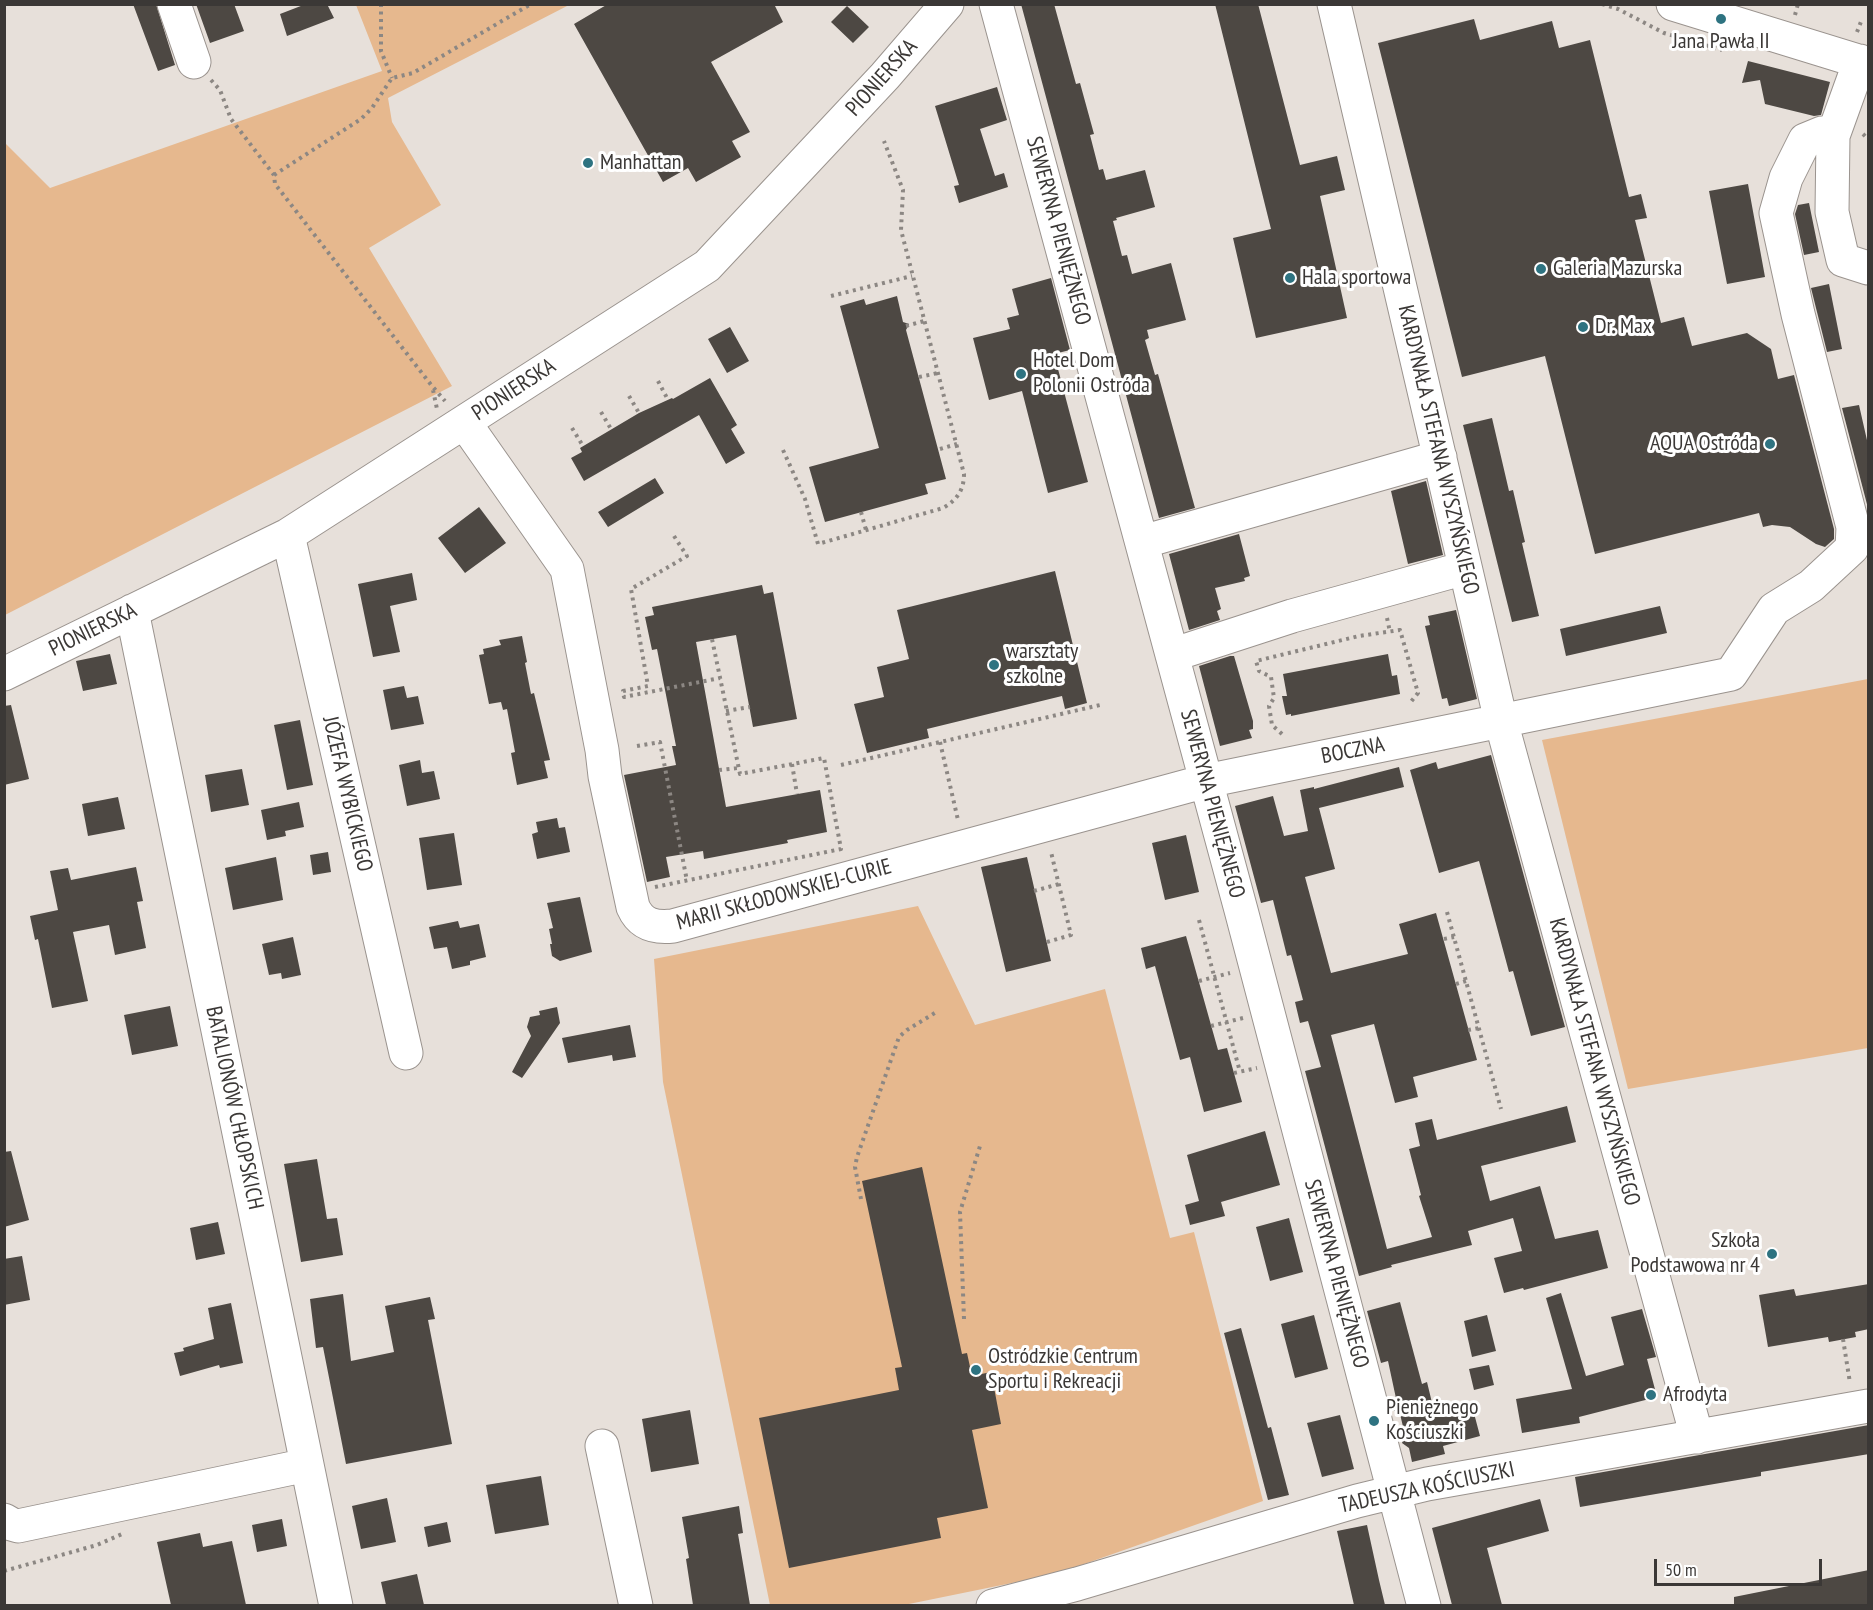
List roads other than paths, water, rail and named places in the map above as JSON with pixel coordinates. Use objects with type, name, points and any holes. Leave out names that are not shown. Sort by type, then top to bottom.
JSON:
[{"type":"street","points":[[174,4],[194,62]]},
{"type":"street","name":"PIONIERSKA","points":[[4,674],[288,535],[706,266],[885,75],[947,4]]},
{"type":"street","name":"SEWERYNA PIENIĘŻNEGO","points":[[996,4],[1206,781],[1424,1605]]},
{"type":"street","name":"KARDYNAŁA STEFANA WYSZYŃSKIEGO","points":[[1334,4],[1501,721],[1697,1437]]},
{"type":"street","points":[[1673,4],[1861,54],[1833,136],[1832,212],[1843,260],[1869,268]]},
{"type":"street","points":[[1501,721],[1731,674],[1774,609],[1811,585],[1852,548],[1853,527],[1798,314],[1776,213],[1786,178],[1806,140],[1822,133],[1833,136]]},
{"type":"street","name":"MARII SKŁODOWSKIEJ-CURIE","points":[[464,422],[567,569],[605,776],[630,892],[636,914],[642,920],[659,927],[673,926],[1206,781]]},
{"type":"street","points":[[1142,542],[1440,457]]},
{"type":"street","name":"JÓZEFA WYBICKIEGO","points":[[288,535],[406,1053]]},
{"type":"street","points":[[1172,655],[1292,616],[1465,568]]},
{"type":"street","name":"BATALIONÓW CHŁOPSKICH","points":[[132,611],[336,1605]]},
{"type":"street","name":"BOCZNA","points":[[1206,781],[1501,721]]},
{"type":"street","name":"TADEUSZA KOŚCIUSZKI","points":[[993,1605],[1079,1595],[1346,1504],[1427,1484],[1697,1437],[1860,1399]]},
{"type":"street","points":[[602,1446],[636,1605]]},
{"type":"street","points":[[7,1528],[307,1465]]},
{"type":"place","name":"Jana Pawła II","points":[[1721,19]]},
{"type":"place","name":"Manhattan","points":[[588,163]]},
{"type":"place","name":"Galeria Mazurska","points":[[1541,269]]},
{"type":"place","name":"Hala sportowa","points":[[1290,278]]},
{"type":"place","name":"Dr. Max","points":[[1583,327]]},
{"type":"place","name":"Hotel Dom Polonii Ostróda","points":[[1021,374]]},
{"type":"place","name":"AQUA Ostróda","points":[[1770,444]]},
{"type":"place","name":"warsztaty szkolne","points":[[994,665]]},
{"type":"place","name":"Szkoła Podstawowa nr 4","points":[[1772,1254]]},
{"type":"place","name":"Ostródzkie Centrum Sportu i Rekreacji","points":[[976,1370]]},
{"type":"place","name":"Afrodyta","points":[[1651,1395]]},
{"type":"place","name":"Pieniężnego Kościuszki","points":[[1374,1421]]}]
